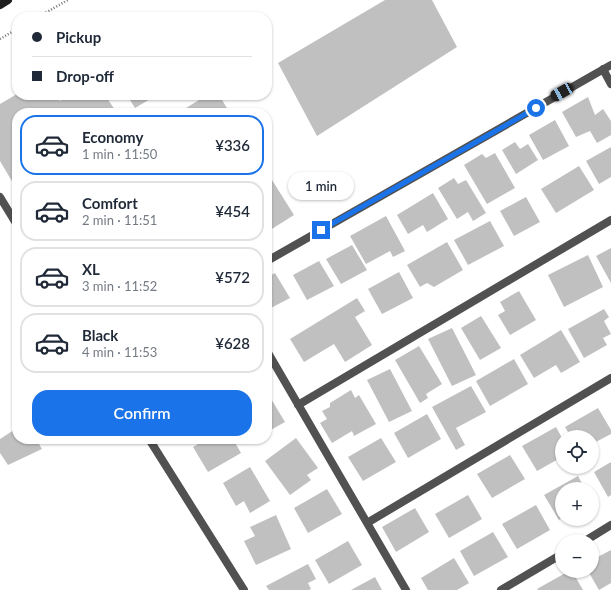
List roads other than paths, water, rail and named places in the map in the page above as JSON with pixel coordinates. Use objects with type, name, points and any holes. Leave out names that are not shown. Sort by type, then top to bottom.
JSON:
[{"type":"main road","points":[[0,5],[8,0]]},
{"type":"street","points":[[272,258],[611,64]]},
{"type":"street","points":[[603,69],[611,84]]},
{"type":"street","points":[[0,197],[12,217]]},
{"type":"street","points":[[298,405],[611,220]]},
{"type":"street","points":[[272,360],[406,590]]},
{"type":"street","points":[[367,523],[611,378]]},
{"type":"street","points":[[152,444],[244,590]]},
{"type":"street","points":[[596,534],[611,525]]},
{"type":"street","points":[[501,590],[555,558]]}]
